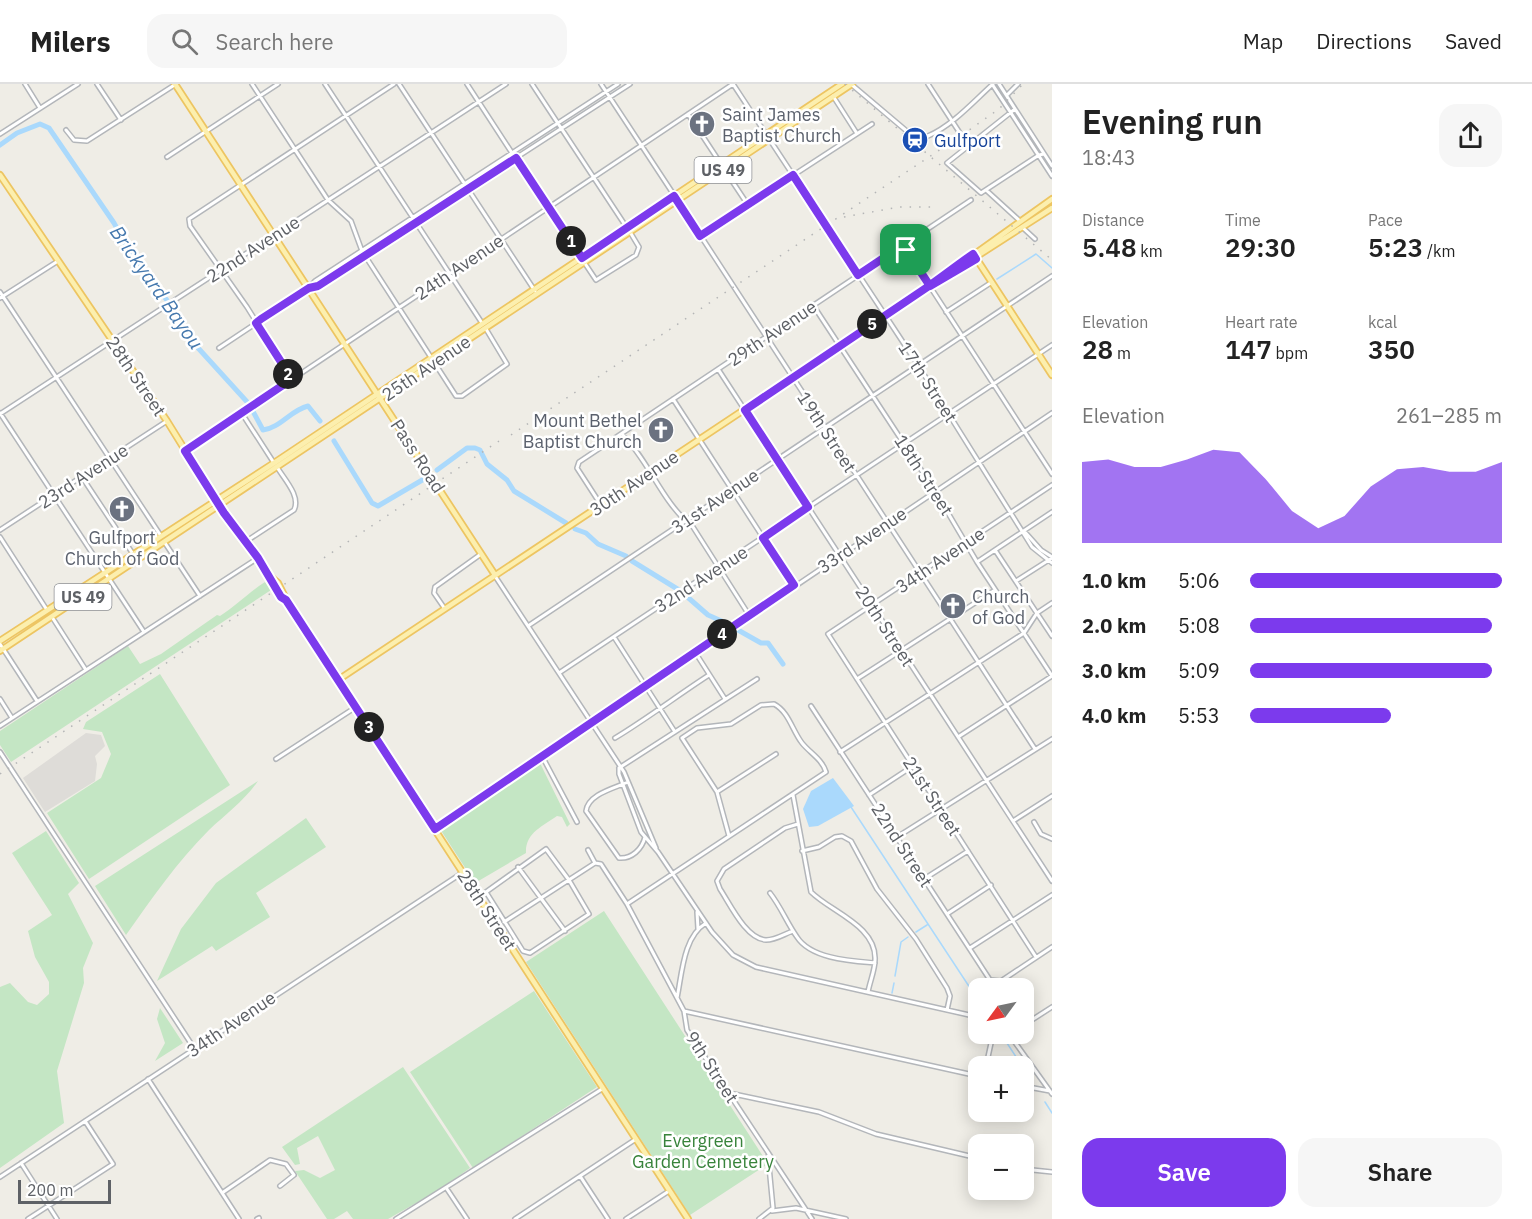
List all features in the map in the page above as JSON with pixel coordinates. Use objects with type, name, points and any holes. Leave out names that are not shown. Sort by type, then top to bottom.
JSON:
[{"type":"main road","name":"Pass Road","points":[[176,84],[495,575]]},
{"type":"main road","name":"25th Avenue","points":[[768,137],[842,84]]},
{"type":"main road","name":"25th Avenue","points":[[1,646],[52,617],[109,580],[275,465],[768,137],[852,84]]},
{"type":"main road","name":"28th Street","points":[[1,179],[167,421],[218,504],[271,577],[281,597],[286,600],[688,1219]]},
{"type":"main road","name":"30th Avenue","points":[[930,286],[1052,199]]},
{"type":"main road","name":"30th Avenue","points":[[338,680],[884,315],[976,259],[1052,208]]},
{"type":"main road","points":[[973,254],[1052,375]]},
{"type":"main road","name":"25th Avenue","points":[[1,646],[47,610],[161,536],[218,504]]},
{"type":"street","points":[[25,84],[40,108]]},
{"type":"street","points":[[0,134],[78,84]]},
{"type":"street","points":[[97,84],[121,120]]},
{"type":"street","points":[[66,130],[74,140],[82,143],[176,84]]},
{"type":"street","points":[[252,84],[328,200],[351,221],[365,256],[459,396],[507,364],[326,84]]},
{"type":"street","points":[[167,157],[278,84]]},
{"type":"street","points":[[292,379],[190,226],[190,218],[394,84]]},
{"type":"street","points":[[399,84],[535,292]]},
{"type":"street","points":[[467,84],[596,280],[636,255],[639,247],[532,84]]},
{"type":"street","name":"22nd Avenue","points":[[0,414],[506,84]]},
{"type":"street","name":"19th Street","points":[[601,84],[1035,749]]},
{"type":"street","points":[[219,348],[309,288],[315,281],[618,84]]},
{"type":"street","points":[[309,288],[318,286],[630,84]]},
{"type":"street","name":"17th Street","points":[[733,84],[918,365],[1035,550],[1051,560]]},
{"type":"street","name":"24th Avenue","points":[[185,451],[733,84]]},
{"type":"street","points":[[852,84],[915,136],[927,136],[951,120],[992,84],[1052,166]]},
{"type":"street","points":[[928,84],[969,147]]},
{"type":"street","points":[[999,84],[1052,176]]},
{"type":"street","points":[[1006,96],[1018,84]]},
{"type":"street","points":[[833,96],[856,132]]},
{"type":"street","points":[[1013,111],[947,163],[981,193],[1044,154]]},
{"type":"street","points":[[688,114],[747,205]]},
{"type":"street","points":[[700,236],[856,132],[872,124]]},
{"type":"street","points":[[986,189],[1020,221],[1023,228],[1035,239]]},
{"type":"street","name":"29th Avenue","points":[[601,506],[577,468],[579,462],[971,200]]},
{"type":"street","points":[[903,245],[1052,474]]},
{"type":"street","points":[[2,297],[58,261]]},
{"type":"street","name":"31st Avenue","points":[[528,626],[918,365],[1051,279]]},
{"type":"street","points":[[946,312],[992,282]]},
{"type":"street","points":[[0,292],[161,536]]},
{"type":"street","name":"18th Street","points":[[813,305],[936,491],[977,562],[1052,676]]},
{"type":"street","name":"32nd Avenue","points":[[559,673],[1052,345]]},
{"type":"street","name":"20th Street","points":[[718,369],[1052,881]]},
{"type":"street","points":[[673,399],[794,585]]},
{"type":"street","points":[[243,411],[296,498],[297,504],[294,510],[245,542]]},
{"type":"street","name":"33rd Avenue","points":[[435,829],[591,721],[1052,413]]},
{"type":"street","points":[[0,414],[144,632]]},
{"type":"street","name":"23rd Avenue","points":[[0,530],[167,421]]},
{"type":"street","points":[[622,434],[651,472],[684,522],[693,527],[717,569],[750,616]]},
{"type":"street","points":[[82,477],[133,554]]},
{"type":"street","name":"34th Avenue","points":[[828,634],[1052,485]]},
{"type":"street","points":[[977,562],[1052,512]]},
{"type":"street","points":[[743,517],[748,514]]},
{"type":"street","points":[[0,537],[47,610]]},
{"type":"street","points":[[165,543],[200,596]]},
{"type":"street","points":[[995,550],[1052,636]]},
{"type":"street","points":[[445,609],[434,593],[435,587],[481,554]]},
{"type":"street","points":[[0,726],[258,558]]},
{"type":"street","points":[[1016,581],[1051,560]]},
{"type":"street","name":"Pass Road","points":[[495,575],[620,768],[658,852]]},
{"type":"street","points":[[858,680],[995,590]]},
{"type":"street","points":[[840,752],[1024,633],[1037,613],[1052,603]]},
{"type":"street","points":[[52,617],[86,670]]},
{"type":"street","name":"21st Street","points":[[828,634],[1036,957]]},
{"type":"street","points":[[614,637],[675,732]]},
{"type":"street","points":[[1,646],[38,701]]},
{"type":"street","points":[[695,652],[725,699]]},
{"type":"street","points":[[615,738],[709,675]]},
{"type":"street","points":[[958,737],[1052,676]]},
{"type":"street","points":[[757,679],[620,768],[632,810],[645,837],[726,949],[756,967],[968,1015]]},
{"type":"street","points":[[0,699],[12,718]]},
{"type":"street","points":[[627,904],[826,772],[819,759],[798,738],[784,711],[774,704],[761,705],[731,724],[697,728],[682,738],[717,792],[729,836]]},
{"type":"street","name":"22nd Street","points":[[811,706],[990,980],[1001,981],[1036,957]]},
{"type":"street","points":[[276,759],[356,707]]},
{"type":"street","points":[[897,837],[1052,739]]},
{"type":"street","points":[[0,752],[194,1048]]},
{"type":"street","points":[[717,792],[776,754]]},
{"type":"street","points":[[542,756],[577,822]]},
{"type":"street","points":[[869,795],[913,766]]},
{"type":"street","points":[[628,782],[609,789],[587,804],[586,811],[619,858],[625,858],[639,850],[645,837]]},
{"type":"street","points":[[793,795],[811,892],[867,934],[873,945],[875,963],[868,992]]},
{"type":"street","points":[[1013,821],[1052,796]]},
{"type":"street","points":[[632,810],[639,808]]},
{"type":"street","points":[[1034,822],[1041,834],[1052,839]]},
{"type":"street","points":[[793,931],[772,939],[757,938],[747,929],[720,890],[717,881],[724,869],[785,828],[798,824]]},
{"type":"street","points":[[802,851],[815,849],[835,837],[842,836],[851,841],[877,888],[916,939],[947,988],[950,1000],[947,1010]]},
{"type":"street","points":[[546,849],[589,910],[588,916],[530,953],[523,951],[487,895],[486,889],[518,867],[546,849]]},
{"type":"street","name":"9th Street","points":[[588,850],[595,863],[601,864],[627,904],[684,1011],[687,1030],[812,1219]]},
{"type":"street","points":[[924,879],[968,851]]},
{"type":"street","points":[[504,922],[595,863]]},
{"type":"street","points":[[518,867],[565,931]]},
{"type":"street","name":"34th Avenue","points":[[0,1177],[463,872]]},
{"type":"street","points":[[947,914],[991,885]]},
{"type":"street","points":[[770,893],[801,942],[817,952],[844,960],[875,963]]},
{"type":"street","points":[[970,948],[1052,895]]},
{"type":"street","points":[[697,910],[698,929]]},
{"type":"street","points":[[676,999],[689,945],[698,929],[706,924]]},
{"type":"street","points":[[1036,957],[1052,947]]},
{"type":"street","points":[[1034,1018],[1052,1007]]},
{"type":"street","points":[[684,1011],[968,1074]]},
{"type":"street","points":[[1018,1044],[1051,1092]]},
{"type":"street","points":[[148,1079],[239,1219]]},
{"type":"street","points":[[1034,1088],[1051,1092]]},
{"type":"street","points":[[396,1219],[406,1217],[602,1089]]},
{"type":"street","points":[[729,1093],[819,1112],[876,1134],[968,1156]]},
{"type":"street","points":[[28,1219],[113,1164],[85,1121]]},
{"type":"street","points":[[515,1219],[636,1139]]},
{"type":"street","points":[[767,1151],[771,1165],[772,1211]]},
{"type":"street","points":[[222,1193],[270,1160],[286,1164],[294,1175],[280,1186]]},
{"type":"street","points":[[21,1163],[57,1219]]},
{"type":"street","points":[[1034,1170],[1052,1172]]},
{"type":"street","points":[[580,1176],[608,1219]]},
{"type":"street","points":[[447,1190],[466,1219]]},
{"type":"street","points":[[626,1219],[669,1191]]},
{"type":"street","points":[[759,1219],[772,1211],[796,1208],[846,1219]]},
{"type":"shaded area","points":[[86,733],[101,735],[105,746],[95,756],[97,764],[95,781],[45,812],[23,778]]},
{"type":"green space","points":[[265,582],[271,590],[11,762],[0,745],[0,731],[128,646],[140,664],[161,654],[217,615],[220,616],[226,612]]},
{"type":"green space","points":[[160,674],[230,785],[89,879],[47,813],[101,778],[111,754],[102,732],[83,729],[86,722]]},
{"type":"green space","points":[[536,763],[540,763],[570,824],[567,827],[562,817],[557,816],[532,835],[526,846],[526,853],[475,883],[440,829]]},
{"type":"green space","points":[[258,781],[186,855],[126,935],[95,886]]},
{"type":"green space","points":[[306,818],[326,847],[256,893],[270,917],[216,951],[212,946],[157,981],[181,929],[216,883]]},
{"type":"green space","points":[[46,831],[79,883],[68,894],[93,943],[83,968],[84,983],[57,1071],[64,1123],[0,1168],[0,987],[10,983],[28,1002],[37,1005],[49,994],[49,982],[35,957],[28,931],[52,915],[12,853]]},
{"type":"green space","name":"Evergreen Garden Cemetery","points":[[604,911],[768,1164],[690,1215],[526,962]]},
{"type":"green space","points":[[534,991],[597,1087],[473,1168],[410,1072]]},
{"type":"green space","points":[[160,1008],[183,1043],[155,1061],[165,1043],[157,1019]]},
{"type":"green space","points":[[403,1067],[470,1168],[439,1190],[388,1219],[353,1219],[347,1211],[334,1219],[327,1219],[295,1171],[304,1170],[320,1178],[335,1170],[318,1136],[297,1148],[300,1164],[295,1165],[282,1147]]},
{"type":"water","points":[[833,778],[854,806],[818,826],[809,827],[803,809],[811,791]]},
{"type":"waterway","name":"Brickyard Bayou","points":[[0,145],[17,133],[40,124],[49,128],[114,223],[130,252],[179,316],[189,338],[249,404],[263,430],[275,426],[296,411],[308,406],[320,421]]},
{"type":"waterway","points":[[997,279],[1036,254],[1052,268]]},
{"type":"waterway","name":"Brickyard Bayou","points":[[334,441],[372,503],[378,506],[424,479]]},
{"type":"waterway","name":"Brickyard Bayou","points":[[437,470],[467,448],[480,450],[487,464],[507,480],[514,491],[566,523]]},
{"type":"waterway","name":"Brickyard Bayou","points":[[575,529],[586,533],[598,544],[626,556]]},
{"type":"waterway","name":"Brickyard Bayou","points":[[632,561],[679,590]]},
{"type":"waterway","name":"Brickyard Bayou","points":[[684,594],[708,615],[726,623]]},
{"type":"waterway","name":"Brickyard Bayou","points":[[738,630],[761,643],[768,643],[783,664]]},
{"type":"waterway","points":[[851,807],[968,985]]},
{"type":"waterway","points":[[916,932],[927,925]]},
{"type":"waterway","points":[[895,976],[901,942],[908,937]]},
{"type":"waterway","points":[[892,993],[894,983]]},
{"type":"waterway","points":[[1008,1044],[1015,1056]]},
{"type":"waterway","points":[[1045,1102],[1052,1113]]},
{"type":"railway","points":[[845,84],[1052,260]]},
{"type":"railway","points":[[511,435],[962,135],[999,109],[1023,84]]},
{"type":"railway","points":[[844,217],[899,207],[932,207]]},
{"type":"railway","points":[[0,774],[499,441]]},
{"type":"place","name":"Saint James Baptist Church","points":[[702,124]]},
{"type":"place","name":"Gulfport","points":[[915,140]]},
{"type":"place","name":"Mount Bethel Baptist Church","points":[[661,430]]},
{"type":"place","name":"Gulfport Church of God","points":[[122,509]]},
{"type":"place","name":"Church of God","points":[[953,606]]},
{"type":"route","points":[[906,250],[903,245],[858,275],[793,175],[700,236],[674,196],[582,258],[516,158],[318,286],[309,288],[256,323],[292,379],[185,451],[236,531],[271,577],[281,597],[286,600],[435,829],[794,585],[763,538],[808,507],[745,410],[930,286],[947,271],[973,254],[976,259],[930,286],[906,250]]}]
